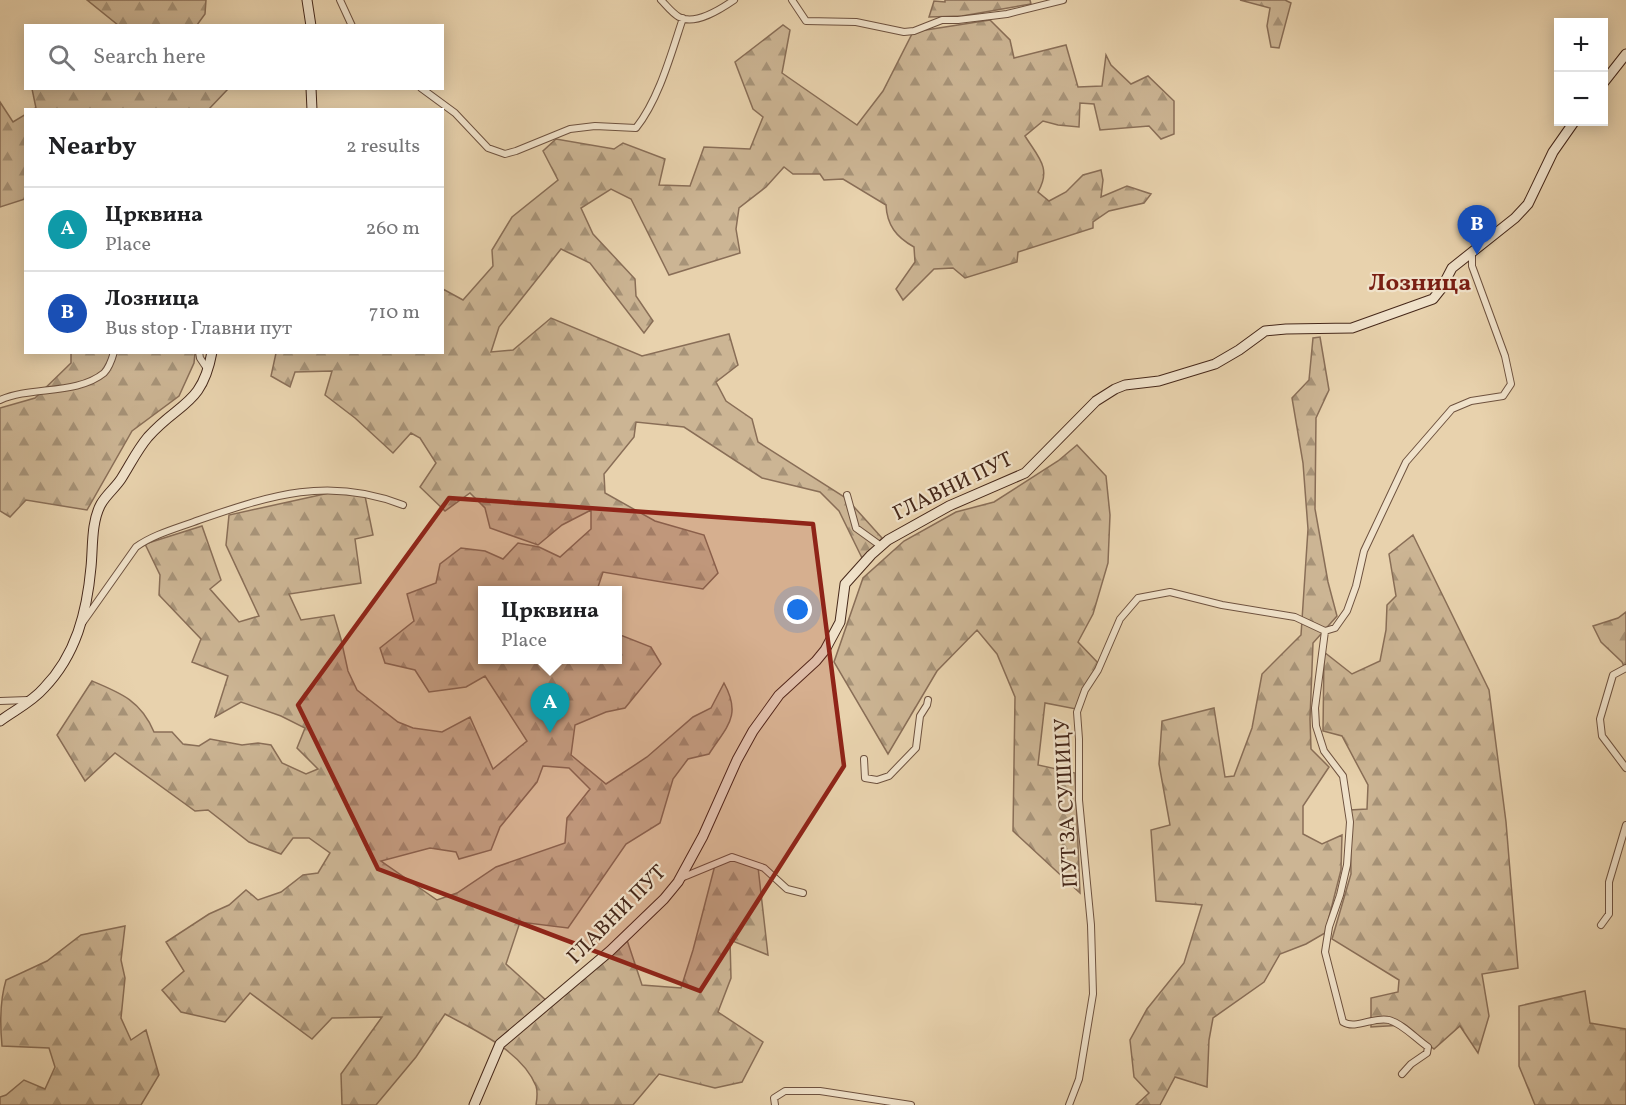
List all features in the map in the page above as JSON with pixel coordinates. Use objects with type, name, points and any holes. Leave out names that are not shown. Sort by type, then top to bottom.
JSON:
[{"type":"street","points":[[307,0],[311,24]]},
{"type":"street","points":[[340,0],[351,24]]},
{"type":"street","points":[[661,0],[683,18],[701,18],[734,0]]},
{"type":"street","points":[[792,0],[806,21],[856,22],[904,32],[914,31],[942,20],[1007,14],[1063,0]]},
{"type":"street","points":[[424,90],[455,112],[488,148],[505,154],[516,152],[570,129],[595,126],[636,128],[645,117],[665,71],[683,18]]},
{"type":"street","points":[[1608,77],[1626,54]]},
{"type":"street","points":[[311,90],[312,108]]},
{"type":"street","name":"ГЛАВНИ ПУТ","points":[[474,1105],[500,1044],[610,951],[664,899],[680,878],[707,828],[748,739],[779,695],[825,650],[840,622],[845,584],[881,546],[906,529],[949,506],[1025,473],[1096,401],[1115,389],[1125,385],[1159,381],[1215,364],[1265,331],[1286,328],[1352,328],[1432,299],[1442,289],[1452,268],[1472,254],[1528,204],[1553,152],[1571,126]]},
{"type":"street","points":[[1402,1074],[1411,1064],[1427,1053],[1428,1047],[1390,1020],[1377,1019],[1351,1025],[1343,1022],[1326,963],[1326,940],[1344,880],[1350,822],[1344,776],[1324,751],[1316,726],[1316,700],[1325,631],[1335,628],[1347,611],[1356,586],[1364,550],[1406,462],[1452,409],[1471,400],[1503,396],[1511,384],[1505,356],[1472,266],[1472,254]]},
{"type":"street","points":[[0,400],[17,394],[68,387],[92,380],[106,372],[113,354]]},
{"type":"street","points":[[199,354],[208,370]]},
{"type":"street","points":[[83,623],[90,580],[95,522],[102,503],[148,437],[192,399],[200,389],[212,354]]},
{"type":"street","points":[[0,721],[44,689],[58,670],[83,623],[136,548],[144,542],[174,529],[257,501],[321,489],[379,496],[403,505]]},
{"type":"street","points":[[847,495],[856,528],[881,546]]},
{"type":"street","name":"ПУТ ЗА СУШИЦУ","points":[[1069,1105],[1079,1079],[1093,994],[1091,925],[1079,800],[1077,712],[1085,690],[1098,670],[1120,619],[1138,598],[1170,592],[1222,605],[1295,617],[1325,631]]},
{"type":"street","points":[[1626,668],[1613,675],[1600,719],[1602,736],[1626,768]]},
{"type":"street","points":[[0,701],[31,700]]},
{"type":"street","points":[[864,759],[865,778],[877,780],[889,776],[916,748],[920,717],[928,700]]},
{"type":"street","points":[[1601,925],[1609,914],[1609,882],[1626,825]]},
{"type":"street","points":[[680,878],[732,857],[764,868],[787,889],[803,893]]},
{"type":"street","points":[[775,1105],[774,1098],[785,1091],[820,1091],[911,1105]]},
{"type":"highlighted area","points":[[449,498],[813,524],[844,766],[700,991],[378,869],[298,705]]},
{"type":"green space","points":[[87,0],[206,0],[205,14],[198,24],[117,24]]},
{"type":"green space","points":[[945,0],[1030,0],[1031,4],[962,16],[929,17],[934,1],[945,2]]},
{"type":"green space","points":[[1240,0],[1285,0],[1291,3],[1279,48],[1271,47],[1267,26],[1270,8]]},
{"type":"green space","points":[[990,20],[1010,40],[1014,58],[1066,45],[1078,87],[1102,86],[1106,55],[1111,65],[1131,84],[1148,76],[1174,101],[1174,134],[1161,139],[1149,126],[1100,130],[1094,104],[1080,103],[1079,127],[1043,121],[1025,136],[1042,163],[1044,176],[1038,192],[1049,201],[1066,192],[1083,175],[1101,170],[1103,180],[1101,197],[1127,186],[1151,194],[1144,203],[1109,211],[1093,222],[1093,228],[1018,252],[1017,262],[965,278],[953,268],[934,269],[903,300],[896,289],[915,262],[914,247],[894,230],[888,219],[886,205],[843,179],[824,180],[820,174],[793,174],[784,167],[766,187],[739,208],[736,229],[740,253],[669,275],[631,199],[611,189],[581,208],[593,234],[635,279],[636,296],[653,321],[644,333],[590,263],[561,249],[499,327],[491,352],[513,350],[551,318],[642,356],[729,334],[738,365],[716,382],[726,401],[752,419],[758,442],[846,498],[882,538],[863,560],[839,511],[820,492],[762,478],[684,427],[636,422],[634,437],[604,474],[605,493],[655,521],[704,535],[718,573],[703,589],[603,572],[598,586],[478,586],[478,664],[622,664],[622,636],[651,647],[661,664],[625,708],[606,712],[575,725],[571,755],[606,784],[647,757],[693,717],[711,708],[724,683],[732,704],[730,720],[709,754],[688,759],[673,779],[660,823],[626,844],[568,928],[520,922],[506,964],[548,1002],[626,937],[642,985],[681,988],[715,865],[732,857],[758,867],[768,955],[730,940],[731,978],[718,1012],[763,1042],[742,1082],[715,1088],[659,1074],[633,1105],[536,1105],[536,1086],[520,1062],[497,1043],[445,1014],[416,1057],[376,1105],[342,1105],[341,1074],[382,1017],[332,1018],[312,1039],[250,993],[225,1022],[181,1012],[162,990],[184,971],[166,942],[209,914],[229,905],[246,890],[258,900],[281,892],[303,875],[318,873],[330,853],[309,838],[293,838],[281,854],[249,842],[208,810],[195,811],[115,753],[85,781],[57,735],[92,681],[129,699],[143,713],[154,732],[172,732],[183,744],[199,746],[210,739],[242,745],[258,743],[271,745],[282,763],[306,774],[318,769],[297,748],[305,728],[281,716],[241,702],[215,717],[228,676],[192,662],[201,639],[159,595],[160,575],[145,544],[202,526],[221,580],[210,589],[239,622],[259,616],[226,545],[229,515],[329,493],[365,496],[373,535],[355,539],[361,583],[289,594],[301,620],[334,615],[348,671],[357,690],[398,722],[413,728],[442,732],[470,717],[493,769],[527,741],[485,676],[466,687],[429,692],[415,670],[385,663],[380,648],[414,621],[407,594],[436,583],[440,564],[461,548],[485,551],[503,559],[518,543],[539,547],[560,557],[591,529],[591,510],[562,525],[538,545],[490,528],[485,508],[470,493],[445,511],[420,487],[436,463],[420,438],[411,433],[393,453],[355,418],[325,395],[332,371],[295,372],[290,387],[271,376],[276,354],[444,354],[444,290],[463,300],[493,266],[492,250],[512,217],[558,180],[543,151],[556,139],[614,149],[623,143],[665,159],[659,185],[690,186],[704,147],[750,149],[763,117],[753,109],[735,62],[783,25],[790,30],[782,73],[857,125],[883,91],[913,32]],"holes":[[[543,766],[569,768],[590,789],[567,818],[565,843],[496,867],[457,893],[437,900],[381,861],[430,848],[456,852],[459,859],[491,850],[500,827],[537,782]]]},
{"type":"green space","points":[[32,90],[227,90],[210,108],[36,108]]},
{"type":"green space","points":[[0,102],[13,122],[24,115],[24,199],[0,207]]},
{"type":"green space","points":[[1320,337],[1329,390],[1316,418],[1315,509],[1328,582],[1337,616],[1313,643],[1311,749],[1329,767],[1303,806],[1303,834],[1322,844],[1342,835],[1341,870],[1325,933],[1306,944],[1280,954],[1264,982],[1213,1018],[1209,1040],[1207,1087],[1175,1077],[1160,1105],[1136,1105],[1149,1093],[1134,1077],[1130,1040],[1147,1009],[1184,963],[1202,905],[1156,901],[1151,830],[1170,825],[1159,764],[1162,721],[1214,708],[1225,777],[1234,776],[1252,728],[1262,674],[1301,635],[1308,529],[1303,463],[1292,398],[1309,380],[1313,338]]},
{"type":"green space","points":[[71,354],[195,354],[194,363],[179,396],[132,431],[87,510],[26,500],[10,517],[0,511],[0,408],[35,398],[71,363]]},
{"type":"green space","points":[[1077,445],[1106,476],[1110,515],[1108,563],[1093,614],[1078,642],[1102,667],[1076,709],[1045,703],[1038,765],[1075,773],[1080,893],[1013,831],[1015,697],[997,654],[977,630],[937,671],[888,754],[834,662],[863,578],[904,541],[956,512],[994,502],[1058,461]]},
{"type":"green space","points":[[1413,535],[1489,690],[1506,822],[1518,968],[1482,974],[1489,1016],[1478,1053],[1460,1026],[1434,1049],[1404,1025],[1371,1027],[1371,998],[1398,992],[1399,980],[1332,939],[1351,874],[1350,810],[1367,809],[1368,785],[1342,736],[1323,731],[1324,652],[1352,674],[1380,661],[1386,630],[1387,605],[1396,596],[1389,554]]},
{"type":"green space","points":[[1626,612],[1625,669],[1622,662],[1601,642],[1593,626],[1618,618]]},
{"type":"green space","points":[[125,926],[121,960],[125,978],[121,1018],[131,1040],[146,1030],[159,1075],[141,1105],[0,1105],[0,1097],[6,1095],[24,1080],[45,1089],[55,1067],[49,1048],[2,1046],[1,1013],[6,980],[47,961],[81,935]]},
{"type":"green space","points":[[1585,991],[1590,1023],[1626,1029],[1626,1105],[1535,1105],[1519,1066],[1519,1006]]},
{"type":"place","name":"Лозница","points":[[1477,255]]},
{"type":"place","name":"Црквина","points":[[550,733]]},
{"type":"district","name":"Лозница","points":[[1420,284]]}]
